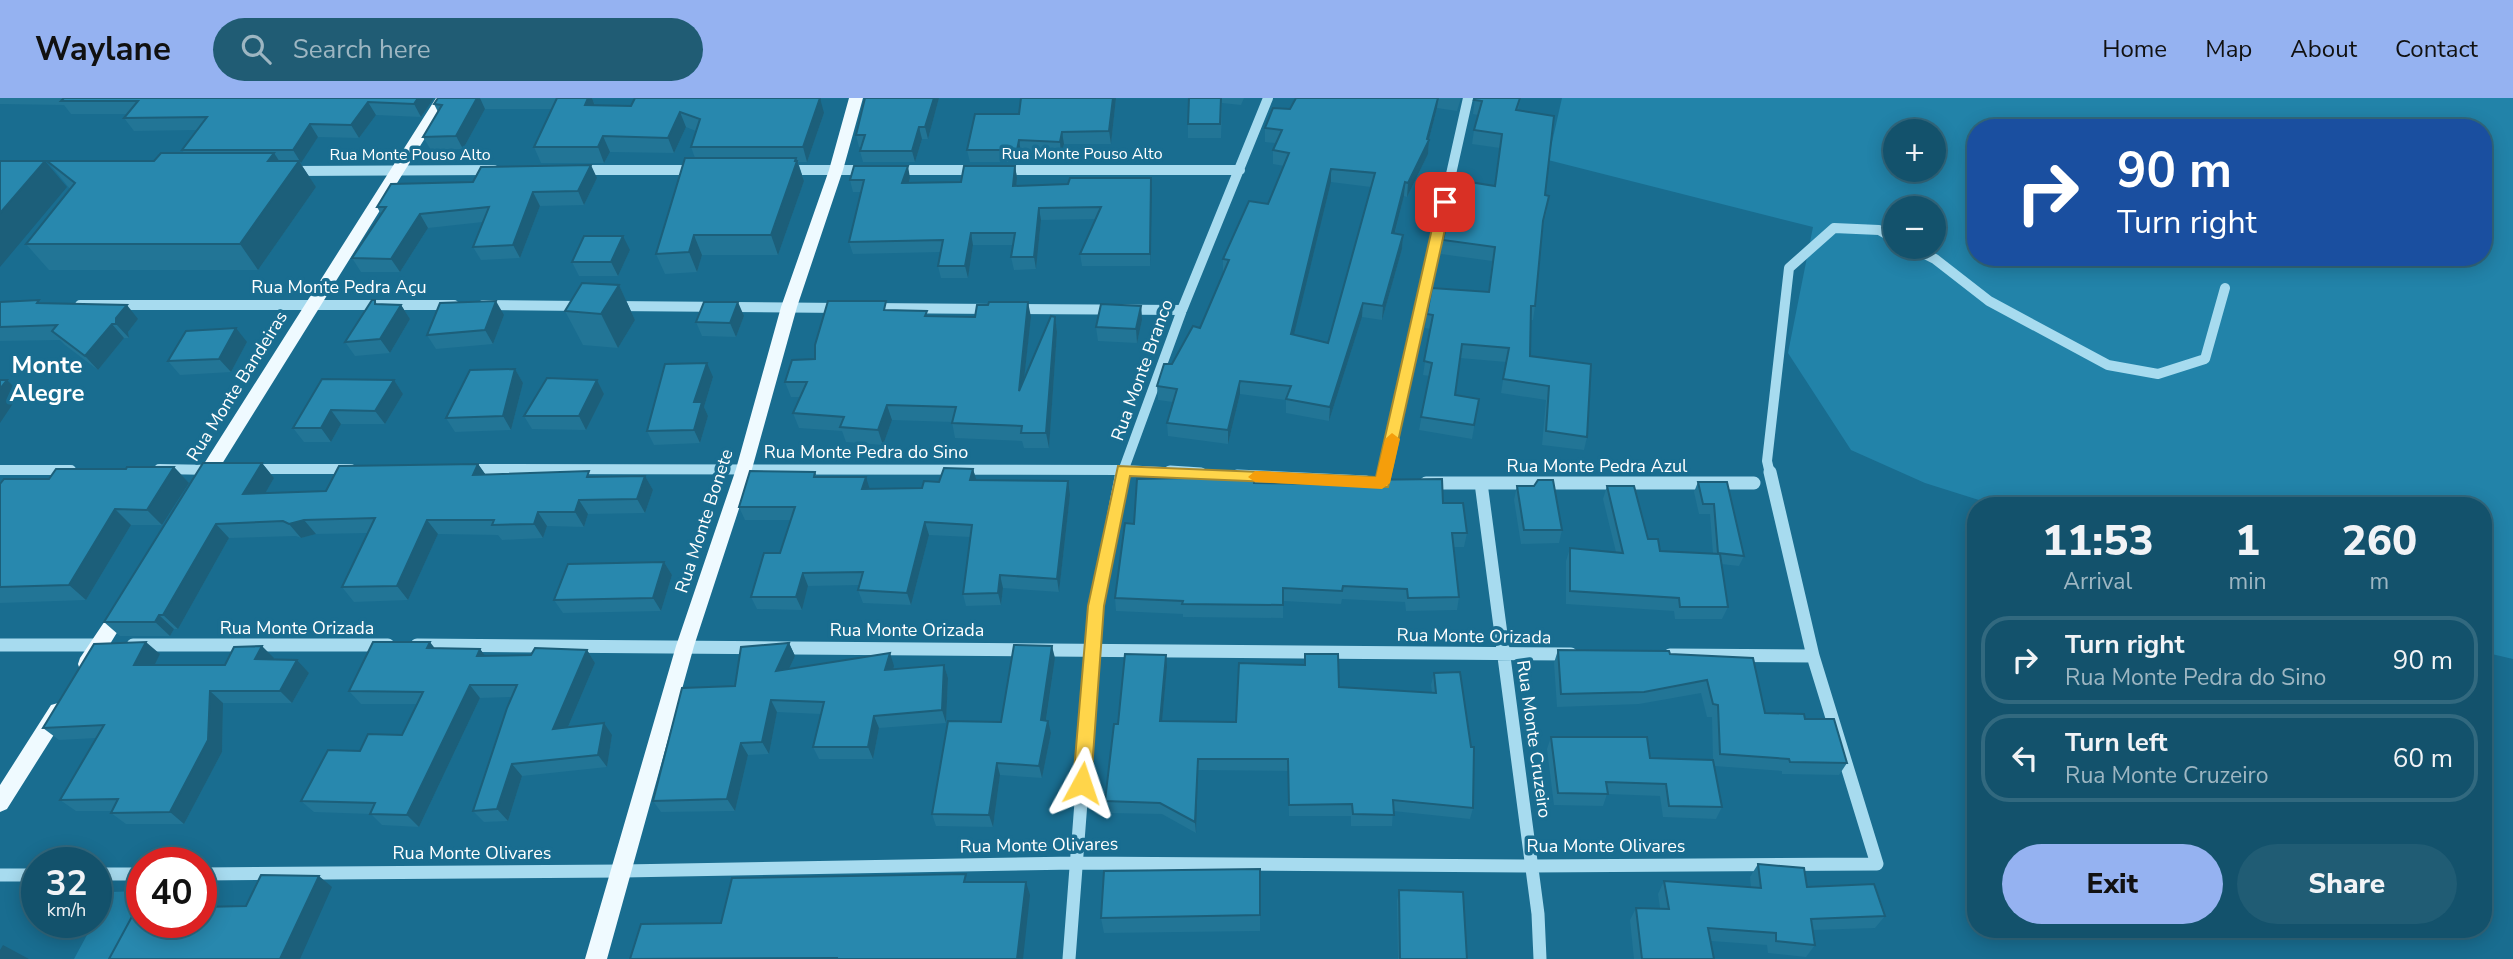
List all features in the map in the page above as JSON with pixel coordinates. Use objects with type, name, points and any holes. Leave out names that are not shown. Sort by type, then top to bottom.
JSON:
[{"type":"main road","name":"Rua Monte Bandeiras","points":[[189,503],[217,469],[314,304],[443,98]]},
{"type":"main road","name":"Rua Monte Bonete","points":[[596,959],[685,646],[744,469],[789,307],[836,170],[856,98]]},
{"type":"main road","points":[[0,803],[133,591]]},
{"type":"street","name":"Rua Monte Branco","points":[[1069,959],[1096,606],[1123,470],[1182,310],[1268,98]]},
{"type":"street","points":[[1395,483],[1468,98]]},
{"type":"street","name":"Rua Monte Pouso Alto","points":[[274,171],[507,170]]},
{"type":"street","points":[[562,170],[713,170]]},
{"type":"street","name":"Rua Monte Pouso Alto","points":[[768,170],[1240,170]]},
{"type":"street","points":[[1877,864],[1813,656],[1767,461],[1789,268],[1834,228],[1883,232]]},
{"type":"street","points":[[1935,259],[1989,301],[2108,365],[2158,374],[2205,359],[2225,288]]},
{"type":"street","name":"Rua Monte Pedra Açu","points":[[68,305],[314,304],[1182,310]]},
{"type":"street","points":[[151,469],[217,469]]},
{"type":"street","points":[[237,469],[361,469]]},
{"type":"street","name":"Rua Monte Pedra do Sino","points":[[457,469],[1123,470],[1395,483],[1481,483]]},
{"type":"street","points":[[0,470],[82,470]]},
{"type":"street","name":"Rua Monte Pedra Azul","points":[[1481,483],[1754,484]]},
{"type":"street","name":"Rua Monte Cruzeiro","points":[[1481,483],[1541,959]]},
{"type":"street","name":"Rua Monte Orizada","points":[[0,645],[685,646],[1584,654]]},
{"type":"street","points":[[1651,655],[1813,656]]},
{"type":"street","name":"Rua Monte Olivares","points":[[217,874],[623,871],[1075,863],[1531,866],[1877,864]]},
{"type":"street","points":[[0,875],[21,875]]},
{"type":"shaded area","points":[[1562,98],[2513,98],[2513,659],[2492,654],[2492,497],[1969,497],[1925,483],[1851,450],[1788,353],[1813,227],[1548,160]]},
{"type":"shaded area","points":[[112,892],[126,892],[126,938],[134,938],[123,959],[74,959],[85,938],[112,938]]},
{"type":"building","points":[[64,98],[418,98],[414,104],[368,102],[351,125],[310,124],[293,150],[182,150],[207,117],[124,118],[138,101],[61,101]]},
{"type":"building","points":[[438,98],[477,98],[456,136],[423,137],[442,105],[434,104]]},
{"type":"building","points":[[557,98],[588,98],[585,105],[631,106],[635,98],[820,98],[803,147],[691,147],[700,119],[680,112],[668,138],[603,136],[598,147],[534,147]]},
{"type":"building","points":[[865,98],[934,98],[925,127],[919,127],[912,151],[860,151],[865,135],[856,135]]},
{"type":"building","points":[[1021,98],[1113,98],[1109,131],[1062,132],[1060,142],[1019,140],[1017,150],[967,150],[975,114],[1019,114]]},
{"type":"building","points":[[1189,98],[1221,98],[1220,124],[1188,124]]},
{"type":"building","points":[[1296,98],[1438,98],[1427,139],[1429,140],[1408,183],[1405,182],[1392,233],[1403,235],[1383,306],[1363,303],[1330,407],[1286,399],[1291,386],[1240,381],[1228,430],[1167,423],[1177,389],[1157,386],[1164,364],[1172,364],[1193,326],[1200,328],[1229,260],[1223,259],[1249,201],[1268,204],[1289,153],[1273,150],[1282,130],[1265,128],[1273,108],[1290,109]],"holes":[[[1331,169],[1375,173],[1328,343],[1291,334]]]},
{"type":"building","points":[[1520,98],[1516,110],[1554,116],[1545,195],[1549,196],[1543,221],[1535,306],[1531,306],[1530,356],[1591,364],[1587,437],[1546,431],[1549,386],[1503,379],[1509,348],[1462,344],[1455,395],[1479,399],[1474,425],[1421,417],[1432,363],[1424,361],[1433,315],[1427,314],[1432,288],[1489,292],[1495,247],[1443,240],[1457,180],[1495,186],[1502,134],[1474,130],[1482,101],[1474,100]]},
{"type":"building","points":[[161,153],[274,153],[268,161],[299,161],[240,244],[26,244],[75,183],[47,161],[154,161]]},
{"type":"building","points":[[685,158],[796,158],[771,235],[694,235],[689,252],[656,254]]},
{"type":"building","points":[[0,161],[45,161],[0,213]]},
{"type":"building","points":[[591,165],[578,191],[533,192],[513,245],[473,247],[489,207],[420,214],[391,259],[352,258],[386,207],[377,207],[391,184],[473,182],[481,167]]},
{"type":"building","points":[[854,166],[908,166],[902,183],[961,182],[964,166],[1015,166],[1013,186],[1068,184],[1070,178],[1151,178],[1150,254],[1080,254],[1101,207],[1039,208],[1034,257],[1011,257],[1015,233],[971,233],[965,266],[938,266],[943,240],[849,242],[864,180],[850,180]]},
{"type":"building","points":[[584,236],[623,236],[611,262],[572,262]]},
{"type":"building","points":[[582,283],[619,285],[601,314],[565,311]]},
{"type":"building","points":[[39,300],[37,303],[127,305],[116,318],[116,324],[112,324],[85,356],[52,331],[57,325],[0,327],[0,302]]},
{"type":"building","points":[[372,300],[375,300],[375,304],[401,305],[380,339],[345,342]]},
{"type":"building","points":[[496,301],[485,330],[427,335],[440,303]]},
{"type":"building","points":[[828,301],[886,301],[884,310],[927,311],[925,316],[975,317],[977,305],[988,305],[989,302],[1028,302],[1019,391],[1051,316],[1055,317],[1046,433],[1021,433],[1022,426],[952,423],[956,407],[887,405],[878,430],[840,427],[844,417],[793,413],[807,382],[785,382],[792,360],[815,359],[815,345]]},
{"type":"building","points":[[704,302],[738,302],[730,323],[696,322]]},
{"type":"building","points":[[1101,304],[1141,306],[1136,329],[1096,327]]},
{"type":"building","points":[[236,328],[219,359],[168,361],[186,331]]},
{"type":"building","points":[[707,363],[694,402],[702,402],[694,430],[647,431],[665,364]]},
{"type":"building","points":[[515,369],[503,416],[446,418],[470,370]]},
{"type":"building","points":[[547,378],[597,380],[579,416],[524,416]]},
{"type":"building","points":[[322,379],[394,380],[375,411],[331,410],[321,428],[293,428]]},
{"type":"building","points":[[0,380],[7,380],[0,389]]},
{"type":"building","points":[[203,463],[262,463],[243,494],[326,491],[339,466],[478,464],[473,475],[589,471],[587,477],[645,476],[637,499],[579,500],[575,512],[538,512],[534,524],[492,525],[494,520],[427,520],[397,586],[342,587],[375,518],[304,520],[289,524],[283,521],[216,524],[163,615],[159,615],[155,622],[104,622]]},
{"type":"building","points":[[174,467],[147,510],[115,509],[69,585],[0,587],[0,484],[4,479],[49,479],[56,469]]},
{"type":"building","points":[[944,468],[973,469],[970,480],[1068,481],[1057,579],[1000,575],[998,593],[963,594],[972,525],[925,522],[907,593],[858,590],[863,572],[803,573],[796,597],[751,597],[764,553],[780,553],[795,507],[739,507],[750,471],[815,472],[814,477],[866,477],[862,489],[922,488],[924,481],[939,482]]},
{"type":"building","points":[[1186,473],[1253,474],[1254,483],[1352,484],[1351,480],[1442,479],[1443,503],[1463,503],[1467,533],[1452,533],[1459,597],[1408,598],[1407,589],[1343,586],[1342,591],[1283,588],[1283,605],[1182,604],[1183,601],[1115,598],[1125,523],[1134,524],[1137,479],[1185,478]]},
{"type":"building","points":[[1538,480],[1553,480],[1562,530],[1524,530],[1517,486],[1534,486]]},
{"type":"building","points":[[1698,482],[1727,482],[1744,556],[1718,553],[1714,504],[1703,504]]},
{"type":"building","points":[[1607,486],[1634,486],[1648,539],[1658,539],[1660,551],[1720,554],[1728,607],[1680,607],[1679,598],[1570,591],[1570,548],[1623,553]]},
{"type":"building","points":[[664,562],[653,598],[554,600],[568,564]]},
{"type":"building","points":[[146,642],[134,665],[225,665],[234,647],[262,646],[255,659],[297,660],[280,691],[210,691],[208,740],[170,812],[111,813],[118,799],[60,800],[104,725],[43,728],[94,644]]},
{"type":"building","points":[[373,642],[430,642],[427,648],[480,649],[477,656],[531,655],[535,648],[587,650],[553,729],[604,723],[598,755],[512,764],[497,809],[473,811],[517,685],[470,685],[407,815],[370,814],[375,803],[301,801],[328,750],[360,751],[368,734],[402,735],[423,692],[349,691]]},
{"type":"building","points":[[789,643],[776,671],[890,653],[885,670],[944,665],[942,710],[874,716],[868,747],[813,747],[824,702],[771,700],[762,742],[741,743],[727,799],[653,801],[682,688],[735,686],[741,647]]},
{"type":"building","points":[[1014,645],[1052,646],[1041,720],[1048,721],[1039,766],[997,763],[989,815],[932,814],[948,721],[1001,722]]},
{"type":"building","points":[[1558,650],[1669,651],[1670,654],[1753,658],[1765,713],[1804,714],[1805,719],[1834,719],[1847,763],[1790,762],[1789,759],[1720,754],[1718,705],[1713,704],[1707,680],[1644,692],[1561,694]]},
{"type":"building","points":[[1125,654],[1166,655],[1160,721],[1236,722],[1239,663],[1305,665],[1305,654],[1338,654],[1339,687],[1436,693],[1434,673],[1460,672],[1471,747],[1474,747],[1473,808],[1393,800],[1394,815],[1353,814],[1352,804],[1289,805],[1288,759],[1198,759],[1195,822],[1160,803],[1105,801],[1114,724],[1118,724]]},
{"type":"building","points":[[1551,737],[1647,737],[1650,758],[1713,760],[1722,807],[1669,806],[1666,784],[1606,782],[1608,794],[1558,793]]},
{"type":"building","points":[[1758,864],[1804,868],[1807,887],[1874,884],[1885,916],[1811,919],[1815,945],[1776,941],[1776,933],[1708,928],[1714,959],[1642,959],[1636,908],[1669,909],[1664,881],[1761,888]]},
{"type":"building","points":[[1260,869],[1260,915],[1101,918],[1104,871]]},
{"type":"building","points":[[966,874],[964,882],[1026,882],[1017,959],[630,959],[641,924],[721,923],[732,878]]},
{"type":"building","points":[[261,875],[319,876],[280,959],[109,959],[126,928],[126,938],[217,938],[217,907],[246,906]]},
{"type":"building","points":[[1399,890],[1463,892],[1467,959],[1400,959]]},
{"type":"slow traffic","points":[[1255,477],[1382,483],[1392,439]]},
{"type":"district","name":"Monte Alegre","points":[[47,379]]},
{"type":"route","points":[[1082,783],[1096,606],[1123,470],[1382,483],[1445,202]]}]
